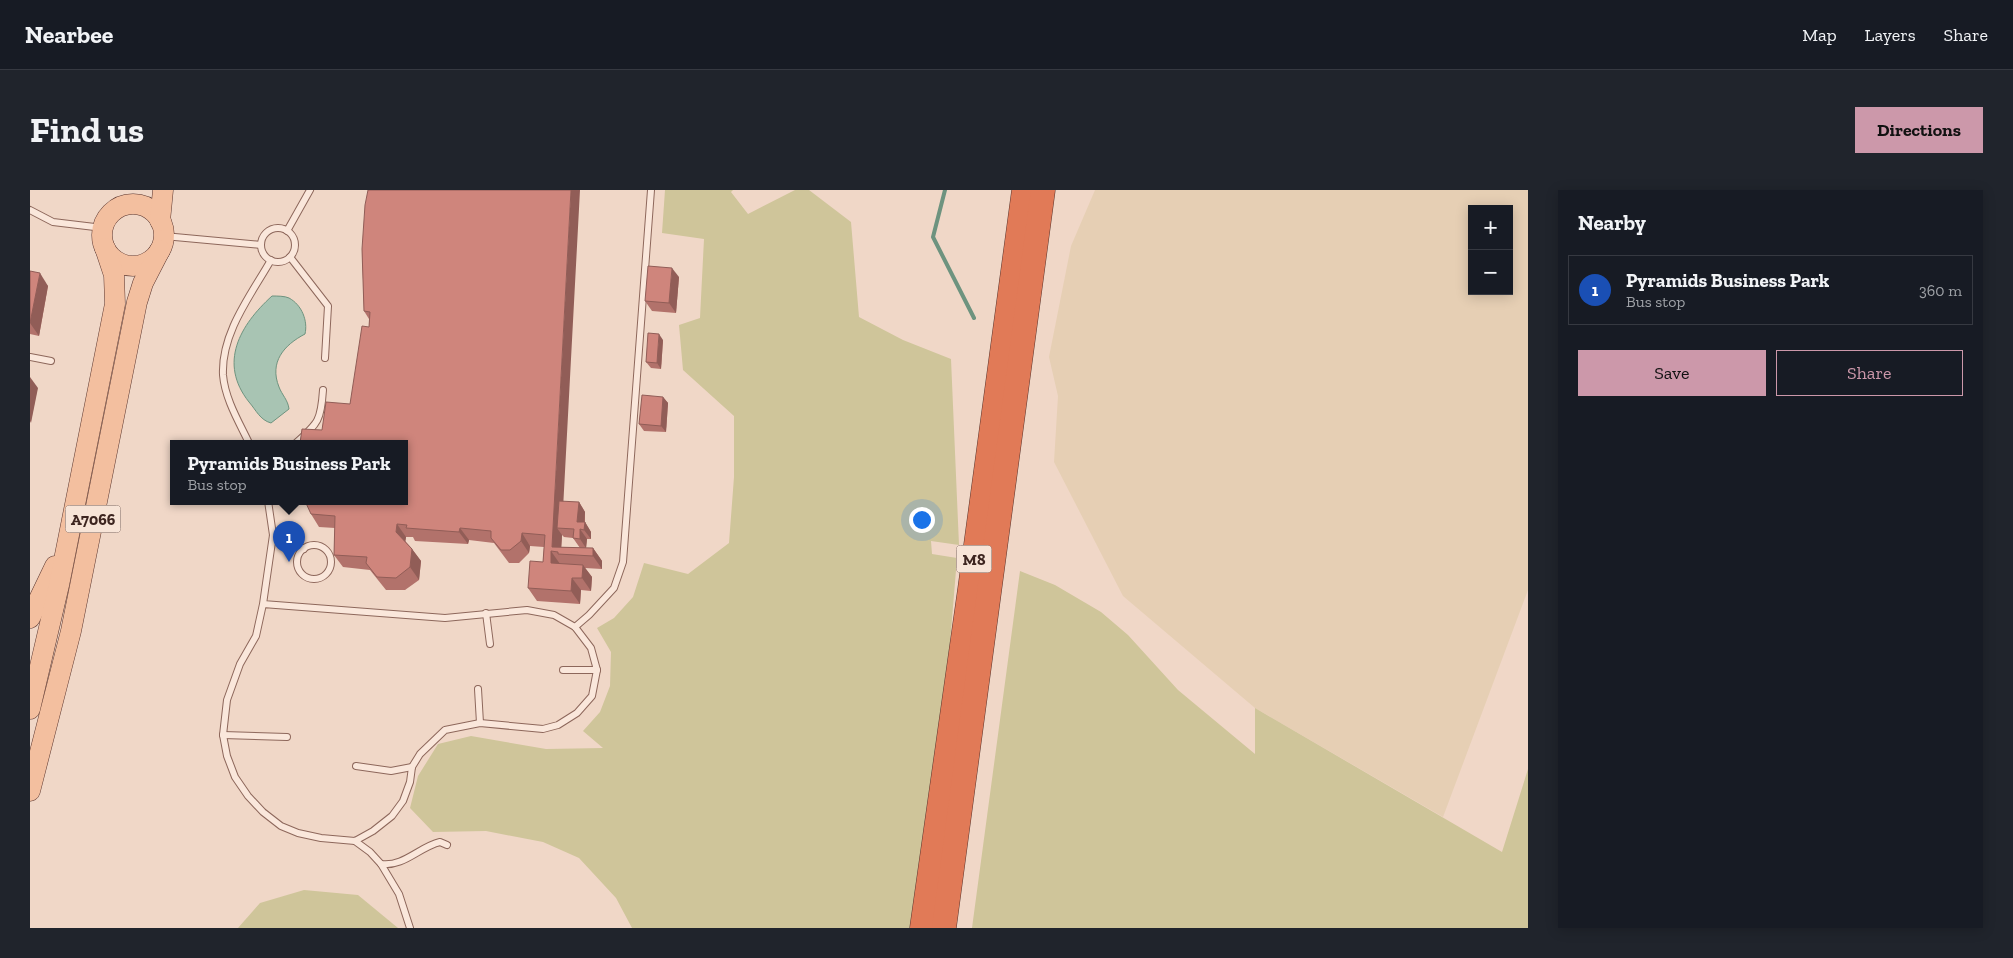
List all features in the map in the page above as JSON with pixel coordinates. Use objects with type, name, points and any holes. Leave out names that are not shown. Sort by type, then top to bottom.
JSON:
[{"type":"highway","name":"M8","points":[[922,928],[1024,190]]},
{"type":"highway","name":"M8","points":[[944,928],[1044,190]]},
{"type":"highway","name":"M8","points":[[996,546],[1054,190]]},
{"type":"main road","points":[[108,220],[124,190]]},
{"type":"main road","name":"A7066","points":[[30,791],[71,631],[136,302],[161,236],[163,190]]},
{"type":"main road","points":[[105,248],[115,260],[129,266],[145,264],[151,260],[161,236],[155,213],[138,205],[121,206],[108,220]]},
{"type":"main road","name":"A7066","points":[[30,708],[50,626],[115,304],[114,275],[102,234],[108,220]]},
{"type":"main road","name":"A7066","points":[[30,618],[51,576],[71,525]]},
{"type":"lane","points":[[288,231],[310,190]]},
{"type":"lane","points":[[575,627],[614,588],[623,562],[651,190]]},
{"type":"lane","points":[[30,210],[53,222],[108,220]]},
{"type":"lane","points":[[282,228],[293,237],[295,250],[290,257],[279,262],[271,260],[262,251],[261,245],[265,235],[273,229],[282,228]]},
{"type":"lane","points":[[161,236],[261,245]]},
{"type":"lane","points":[[290,257],[328,306],[325,358]]},
{"type":"lane","points":[[248,440],[231,405],[223,377],[224,354],[232,328],[271,260]]},
{"type":"lane","points":[[30,357],[51,361]]},
{"type":"lane","points":[[299,440],[316,425],[322,410],[323,390]]},
{"type":"lane","points":[[263,604],[445,618],[527,610],[554,615],[575,627],[591,648],[597,670],[592,696],[577,713],[558,725],[543,729],[480,723],[445,730],[420,754],[412,768],[404,801],[392,816],[374,831],[355,840],[321,838],[298,833],[281,826],[263,812],[248,796],[235,777],[227,756],[224,735],[227,700],[240,664],[256,636],[263,604],[273,535],[269,505]]},
{"type":"lane","points":[[273,535],[286,539],[304,549],[315,545],[326,549],[331,565],[326,575],[321,578],[310,579],[301,573],[297,563],[300,552],[304,549]]},
{"type":"lane","points":[[486,613],[490,644]]},
{"type":"lane","points":[[563,670],[597,670]]},
{"type":"lane","points":[[478,689],[480,723]]},
{"type":"lane","points":[[224,735],[287,737]]},
{"type":"lane","points":[[356,766],[391,771],[412,768]]},
{"type":"lane","points":[[355,840],[381,864],[399,894],[410,928]]},
{"type":"lane","points":[[381,864],[392,866],[430,844],[440,842],[447,845]]},
{"type":"shaded area","points":[[665,190],[733,190],[731,192],[748,214],[795,190],[809,190],[851,222],[859,317],[903,340],[951,359],[959,545],[931,541],[932,554],[957,558],[945,704],[910,928],[632,928],[616,898],[579,858],[543,842],[486,831],[433,832],[410,808],[418,776],[438,744],[471,736],[546,749],[603,748],[583,731],[600,712],[610,686],[611,652],[597,628],[614,618],[633,597],[644,563],[688,574],[729,543],[734,477],[734,416],[683,370],[679,325],[700,318],[704,239],[662,233]]},
{"type":"shaded area","points":[[1095,190],[1528,190],[1528,590],[1443,817],[1255,708],[1123,596],[1054,462],[1058,396],[1049,357],[1071,246]]},
{"type":"shaded area","points":[[272,296],[287,297],[294,301],[301,309],[306,329],[305,334],[297,338],[285,349],[277,362],[276,378],[289,409],[271,423],[264,420],[258,414],[240,387],[235,373],[234,359],[242,332]]},
{"type":"shaded area","points":[[1020,571],[1055,585],[1101,612],[1128,635],[1178,690],[1255,754],[1255,708],[1502,852],[1528,769],[1528,928],[972,928]]},
{"type":"shaded area","points":[[304,890],[358,895],[398,928],[238,928],[260,903]]},
{"type":"building","points":[[368,190],[571,190],[552,547],[593,548],[593,556],[558,554],[558,552],[551,551],[551,563],[583,565],[582,578],[572,578],[571,591],[528,588],[530,561],[543,562],[545,535],[522,533],[521,541],[510,550],[501,550],[491,538],[491,531],[460,528],[459,532],[406,528],[407,525],[397,524],[396,532],[412,549],[410,567],[396,578],[377,577],[366,563],[367,557],[334,555],[335,516],[311,514],[307,505],[408,505],[408,440],[300,440],[302,429],[322,430],[326,402],[350,404],[362,326],[369,327],[370,312],[364,311],[362,249]]},
{"type":"building","points":[[648,266],[672,268],[669,303],[645,301]]},
{"type":"building","points":[[30,271],[40,273],[30,323]]},
{"type":"building","points":[[648,333],[659,334],[657,363],[646,362]]},
{"type":"building","points":[[642,395],[663,397],[661,426],[639,424]]},
{"type":"building","points":[[559,501],[579,502],[577,522],[585,522],[584,530],[580,529],[580,539],[573,538],[574,529],[557,528]]},
{"type":"waterway","points":[[945,190],[933,237],[974,318]]},
{"type":"place","name":"Pyramids Business Park","points":[[289,562]]}]
